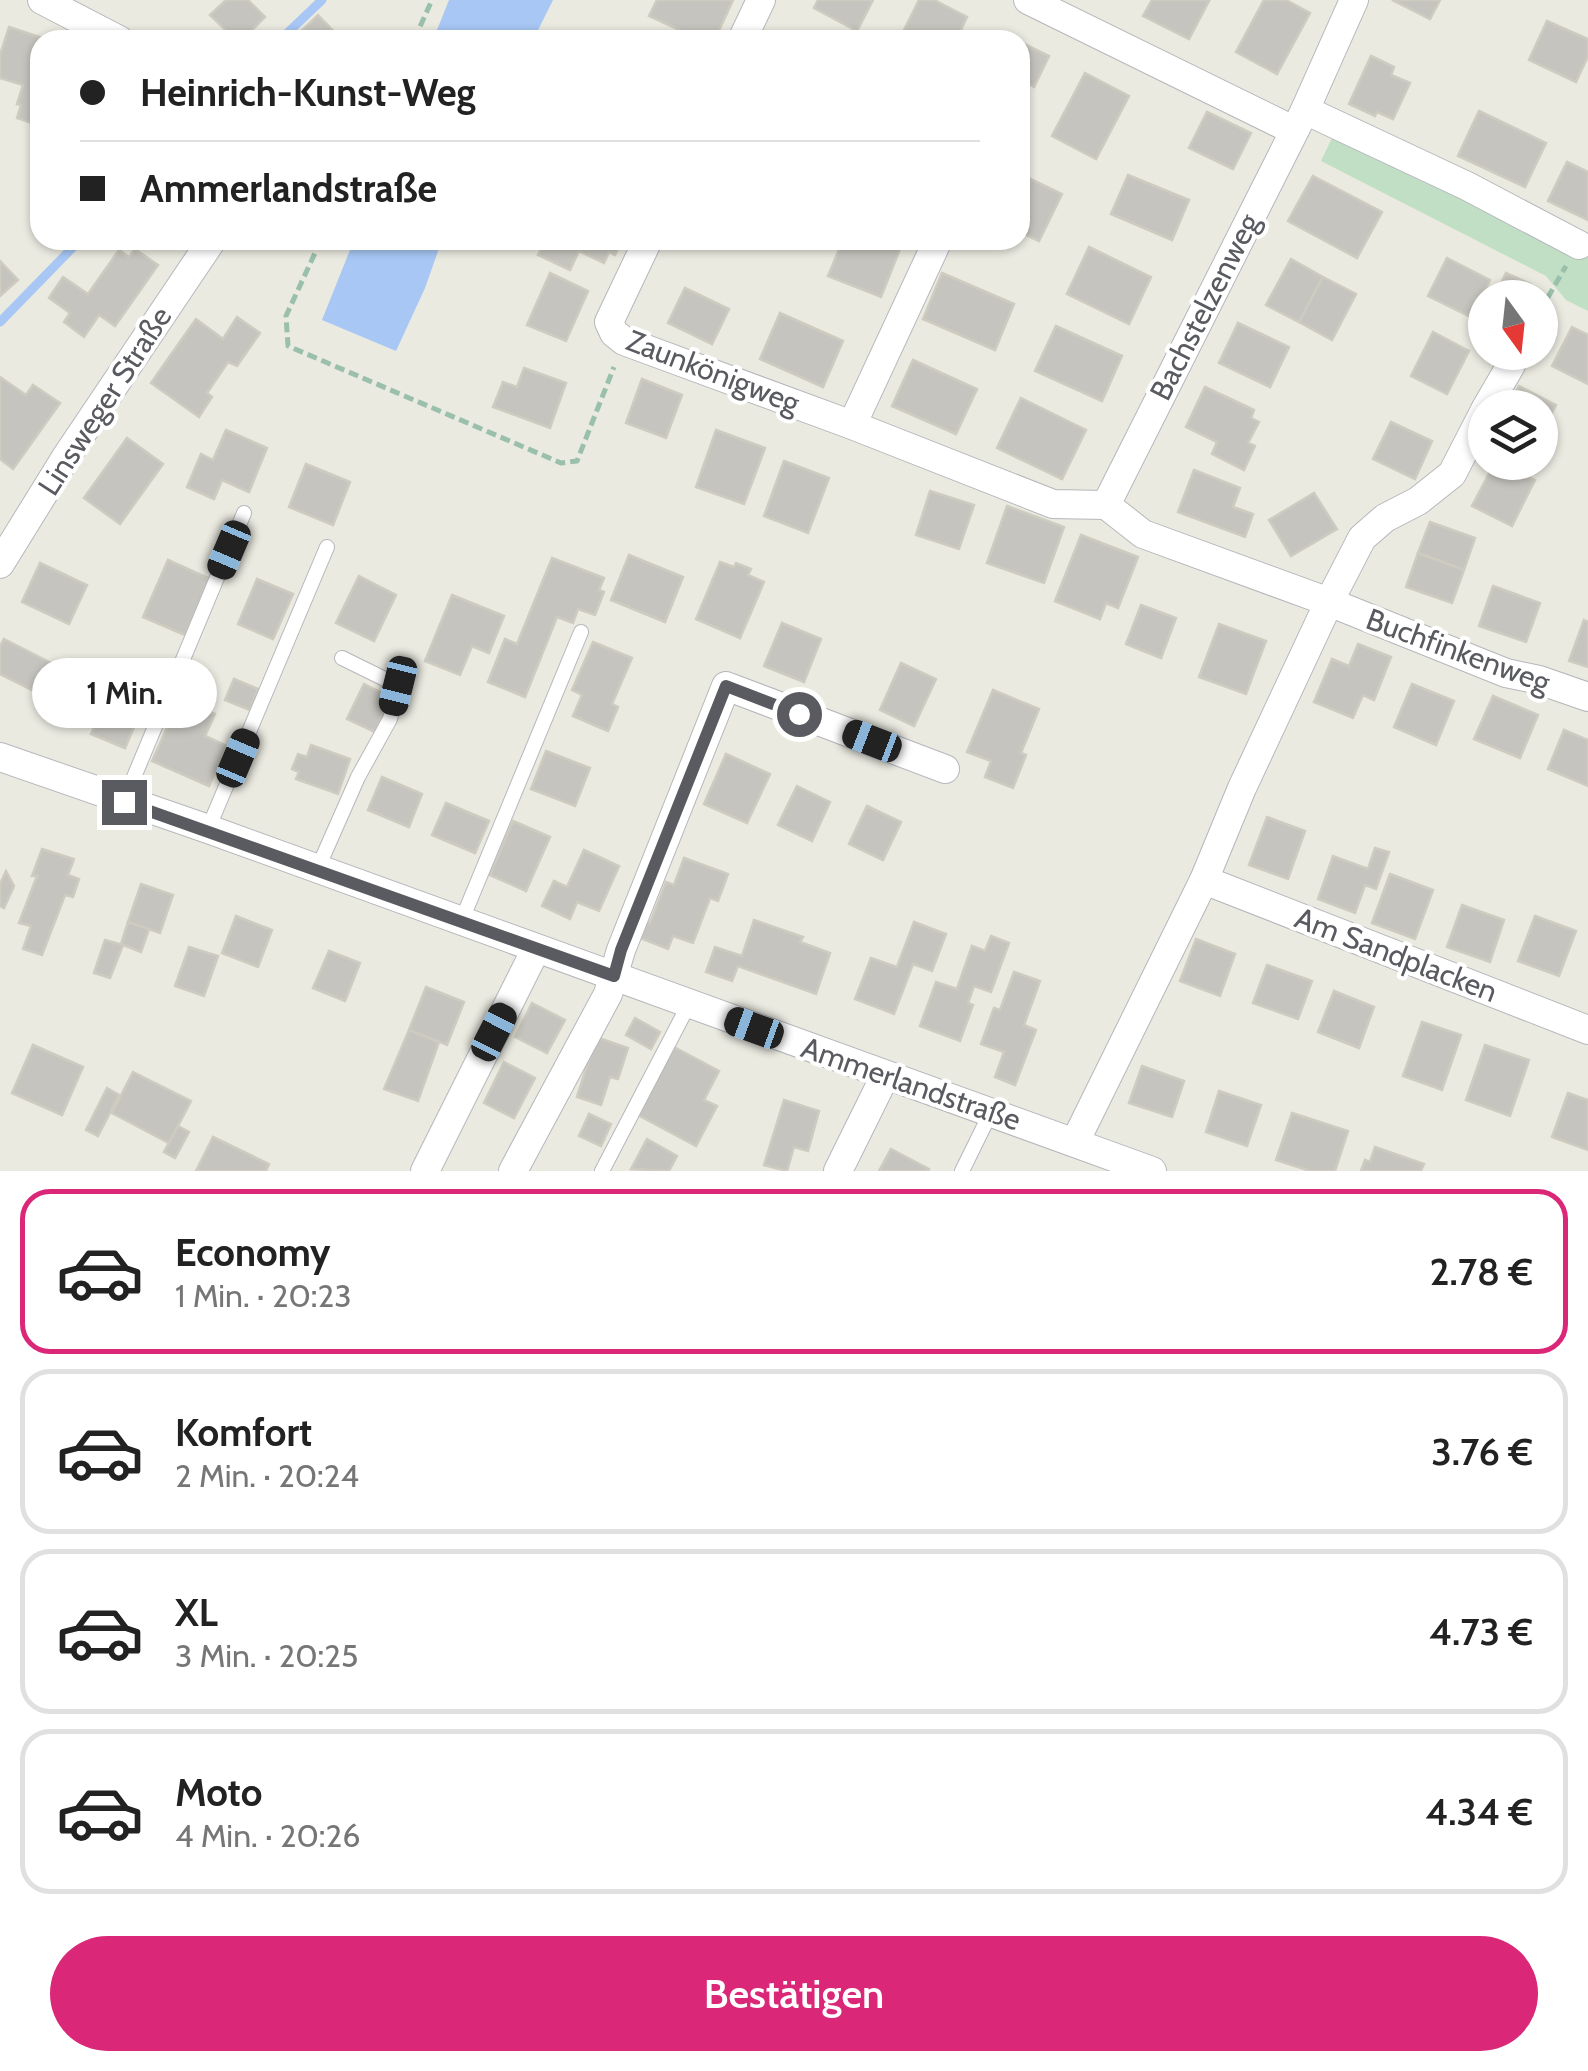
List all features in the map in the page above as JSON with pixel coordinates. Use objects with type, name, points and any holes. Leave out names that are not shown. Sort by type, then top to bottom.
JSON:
[{"type":"street","points":[[42,0],[100,30]]},
{"type":"street","points":[[746,30],[760,0]]},
{"type":"street","points":[[1028,0],[1299,120],[1466,186],[1579,245]]},
{"type":"street","name":"Bachstelzenweg","points":[[1106,505],[1299,120],[1354,0]]},
{"type":"street","name":"Linsweger Straße","points":[[0,564],[76,442],[205,250]]},
{"type":"street","name":"Zaunkönigweg","points":[[643,250],[610,322],[614,333],[624,342],[1053,504],[1106,505]]},
{"type":"street","points":[[852,425],[933,250]]},
{"type":"street","name":"Buchfinkenweg","points":[[1329,602],[1362,538],[1452,474],[1468,443]]},
{"type":"street","name":"Buchfinkenweg","points":[[1106,505],[1143,534],[1329,602],[1506,673],[1588,696]]},
{"type":"street","points":[[1076,1142],[1204,880],[1242,788],[1329,602]]},
{"type":"street","points":[[513,1171],[608,994],[621,950],[726,686],[945,769]]},
{"type":"street","name":"Ammerlandstraße","points":[[0,757],[1152,1171]]},
{"type":"street","name":"Am Sandplacken","points":[[1204,880],[1588,1030]]},
{"type":"street","points":[[425,1171],[536,949]]},
{"type":"street","points":[[838,1171],[885,1076]]},
{"type":"lane","points":[[124,802],[244,513]]},
{"type":"lane","points":[[208,829],[327,548]]},
{"type":"lane","points":[[461,922],[581,632]]},
{"type":"lane","points":[[317,870],[358,777],[390,719],[398,686],[342,658]]},
{"type":"lane","points":[[602,1171],[689,1004]]},
{"type":"lane","points":[[962,1171],[991,1112]]},
{"type":"path","points":[[418,30],[432,0]]},
{"type":"path","points":[[1558,280],[1579,245]]},
{"type":"path","points":[[316,250],[286,316],[288,346],[560,463],[576,461],[624,342]]},
{"type":"green space","points":[[1338,125],[1588,236],[1588,311],[1566,300],[1558,290],[1558,280],[1549,280],[1321,161]]},
{"type":"water","points":[[449,0],[553,0],[538,30],[437,30]]},
{"type":"water","points":[[350,250],[438,250],[396,351],[322,320]]},
{"type":"building","points":[[226,0],[248,0],[265,17],[252,30],[226,30],[210,15]]},
{"type":"building","points":[[657,0],[733,0],[719,30],[679,30],[649,16]]},
{"type":"building","points":[[818,0],[873,0],[858,30],[814,8]]},
{"type":"building","points":[[919,0],[934,0],[967,17],[961,30],[904,30]]},
{"type":"building","points":[[1152,0],[1209,1],[1189,39],[1143,16]]},
{"type":"building","points":[[1264,0],[1286,0],[1310,13],[1277,74],[1236,52]]},
{"type":"building","points":[[1392,0],[1440,0],[1430,19]]},
{"type":"building","points":[[318,15],[332,30],[302,30]]},
{"type":"building","points":[[1547,21],[1588,39],[1588,56],[1576,82],[1529,60]]},
{"type":"building","points":[[9,27],[30,34],[30,123],[17,118],[23,85],[0,78],[0,55]]},
{"type":"building","points":[[1030,47],[1049,56],[1034,87],[1030,85]]},
{"type":"building","points":[[1371,56],[1394,67],[1391,75],[1410,83],[1393,119],[1349,104]]},
{"type":"building","points":[[1085,73],[1129,96],[1096,159],[1052,136]]},
{"type":"building","points":[[1479,111],[1546,143],[1525,187],[1458,156]]},
{"type":"building","points":[[1207,112],[1251,133],[1233,169],[1189,148]]},
{"type":"building","points":[[1567,162],[1588,172],[1588,220],[1548,201]]},
{"type":"building","points":[[1128,175],[1189,200],[1172,240],[1111,214]]},
{"type":"building","points":[[1313,176],[1382,212],[1357,258],[1288,221]]},
{"type":"building","points":[[1030,179],[1062,194],[1039,241],[1030,237]]},
{"type":"building","points":[[1089,247],[1151,277],[1129,324],[1067,294]]},
{"type":"building","points":[[119,250],[129,257],[136,250],[158,265],[115,326],[99,315],[84,337],[64,322],[70,313],[49,298],[63,277],[88,294]]},
{"type":"building","points":[[541,250],[617,250],[615,255],[609,252],[604,263],[579,251],[570,270],[538,255]]},
{"type":"building","points":[[839,250],[900,250],[881,297],[828,276]]},
{"type":"building","points":[[1447,258],[1490,280],[1468,280],[1468,316],[1428,296]]},
{"type":"building","points":[[1291,259],[1323,277],[1299,322],[1266,305]]},
{"type":"building","points":[[0,261],[18,280],[0,296]]},
{"type":"building","points":[[550,273],[588,291],[566,341],[527,325]]},
{"type":"building","points":[[942,273],[1014,304],[995,350],[923,319]]},
{"type":"building","points":[[1506,273],[1521,280],[1503,280]]},
{"type":"building","points":[[1323,277],[1356,294],[1332,340],[1299,322]]},
{"type":"building","points":[[685,288],[729,309],[712,344],[668,323]]},
{"type":"building","points":[[780,313],[843,341],[823,387],[760,359]]},
{"type":"building","points":[[237,317],[260,333],[237,366],[228,362],[207,393],[212,397],[199,417],[151,383],[196,319],[223,339]]},
{"type":"building","points":[[1238,323],[1289,347],[1270,387],[1219,363]]},
{"type":"building","points":[[1056,326],[1122,356],[1102,401],[1035,371]]},
{"type":"building","points":[[1572,327],[1588,335],[1588,384],[1558,369],[1558,354]]},
{"type":"building","points":[[1433,332],[1468,350],[1447,394],[1411,376]]},
{"type":"building","points":[[913,360],[977,389],[956,434],[892,406]]},
{"type":"building","points":[[524,368],[566,383],[550,428],[493,407],[503,382],[517,387]]},
{"type":"building","points":[[0,377],[26,395],[33,385],[60,403],[13,469],[0,459]]},
{"type":"building","points":[[642,379],[682,395],[666,438],[626,423]]},
{"type":"building","points":[[1205,387],[1254,410],[1251,418],[1259,422],[1248,443],[1255,446],[1244,470],[1212,454],[1217,442],[1186,427]]},
{"type":"building","points":[[1021,398],[1086,430],[1062,479],[997,448]]},
{"type":"building","points":[[1391,422],[1432,441],[1415,479],[1373,459]]},
{"type":"building","points":[[226,430],[267,448],[249,492],[222,480],[214,499],[187,487],[201,454],[213,460]]},
{"type":"building","points":[[716,430],[765,448],[744,504],[696,487]]},
{"type":"building","points":[[127,438],[163,464],[120,524],[84,498]]},
{"type":"building","points":[[784,461],[829,478],[808,533],[764,516]]},
{"type":"building","points":[[306,464],[350,482],[333,525],[289,507]]},
{"type":"building","points":[[1194,470],[1240,488],[1233,507],[1253,514],[1245,537],[1178,512]]},
{"type":"building","points":[[1486,480],[1535,480],[1512,526],[1472,506]]},
{"type":"building","points":[[930,491],[974,505],[959,549],[916,535]]},
{"type":"building","points":[[1314,493],[1337,529],[1291,556],[1269,520]]},
{"type":"building","points":[[1007,506],[1064,527],[1044,583],[987,563]]},
{"type":"building","points":[[1430,522],[1475,538],[1464,570],[1418,553]]},
{"type":"building","points":[[1081,535],[1138,557],[1118,608],[1106,603],[1100,619],[1055,601]]},
{"type":"building","points":[[1418,553],[1464,570],[1452,603],[1406,587]]},
{"type":"building","points":[[629,555],[683,577],[665,622],[611,600]]},
{"type":"building","points":[[552,558],[604,578],[599,590],[604,592],[595,615],[578,609],[573,623],[557,617],[525,697],[488,682],[505,639],[517,644]]},
{"type":"building","points":[[168,560],[210,579],[185,635],[143,617]]},
{"type":"building","points":[[720,562],[751,569],[748,575],[764,582],[740,638],[696,619]]},
{"type":"building","points":[[40,563],[87,585],[69,624],[22,602]]},
{"type":"building","points":[[359,576],[396,595],[374,641],[336,623]]},
{"type":"building","points":[[257,579],[293,594],[273,639],[238,624]]},
{"type":"building","points":[[1493,586],[1540,603],[1526,642],[1479,626]]},
{"type":"building","points":[[452,595],[504,616],[489,653],[472,646],[460,675],[425,661]]},
{"type":"building","points":[[1141,605],[1176,618],[1161,658],[1126,644]]},
{"type":"building","points":[[1584,620],[1588,622],[1588,667],[1569,661]]},
{"type":"building","points":[[782,623],[821,639],[804,682],[764,666]]},
{"type":"building","points":[[1219,624],[1266,641],[1246,694],[1199,677]]},
{"type":"building","points":[[4,639],[63,669],[55,687],[41,679],[34,691],[0,674],[0,646]]},
{"type":"building","points":[[593,642],[632,658],[612,704],[618,707],[608,731],[573,716],[582,695],[572,690]]},
{"type":"building","points":[[1358,644],[1391,657],[1374,700],[1363,695],[1353,718],[1314,702],[1332,659],[1349,666]]},
{"type":"building","points":[[901,663],[936,679],[914,726],[880,710]]},
{"type":"building","points":[[234,679],[258,689],[250,710],[225,700]]},
{"type":"building","points":[[364,684],[390,700],[375,732],[347,719]]},
{"type":"building","points":[[1412,684],[1454,701],[1436,745],[1394,727]]},
{"type":"building","points":[[993,690],[1039,709],[1021,753],[1026,755],[1013,788],[985,777],[991,761],[967,752]]},
{"type":"building","points":[[109,692],[143,706],[125,748],[91,734]]},
{"type":"building","points":[[1493,696],[1538,715],[1520,758],[1474,739]]},
{"type":"building","points":[[180,699],[215,714],[205,736],[227,746],[209,786],[152,761]]},
{"type":"building","points":[[1564,730],[1588,740],[1588,786],[1548,769]]},
{"type":"building","points":[[311,745],[350,759],[338,794],[296,779],[299,772],[292,769],[298,754],[307,757]]},
{"type":"building","points":[[546,751],[590,768],[575,806],[531,789]]},
{"type":"building","points":[[726,754],[770,774],[747,823],[704,804]]},
{"type":"building","points":[[382,777],[422,794],[409,827],[368,810]]},
{"type":"building","points":[[797,786],[830,802],[812,841],[778,825]]},
{"type":"building","points":[[446,803],[489,821],[475,853],[432,835]]},
{"type":"building","points":[[867,806],[901,822],[883,860],[849,844]]},
{"type":"building","points":[[1267,817],[1305,831],[1288,879],[1249,865]]},
{"type":"building","points":[[513,821],[550,837],[526,891],[490,875]]},
{"type":"building","points":[[1375,848],[1389,852],[1376,889],[1365,885],[1355,913],[1318,899],[1333,856],[1368,869]]},
{"type":"building","points":[[42,849],[74,859],[68,875],[79,879],[73,897],[65,895],[42,955],[23,949],[31,926],[19,923],[37,876],[32,876]]},
{"type":"building","points":[[584,850],[619,866],[599,911],[577,902],[570,919],[542,906],[554,881],[567,887]]},
{"type":"building","points":[[684,858],[728,874],[718,901],[710,898],[693,943],[673,936],[668,949],[635,936],[641,920],[650,923],[666,882],[674,885]]},
{"type":"building","points":[[6,871],[14,886],[4,908],[0,906],[0,884]]},
{"type":"building","points":[[1390,874],[1433,890],[1415,939],[1372,923]]},
{"type":"building","points":[[141,884],[173,895],[160,933],[128,922]]},
{"type":"building","points":[[1462,905],[1504,920],[1490,962],[1447,947]]},
{"type":"building","points":[[236,916],[272,930],[258,967],[222,953]]},
{"type":"building","points":[[1535,916],[1576,931],[1559,976],[1518,961]]},
{"type":"building","points":[[754,920],[803,937],[800,942],[830,953],[816,994],[738,966],[732,981],[706,972],[715,947],[742,956]]},
{"type":"building","points":[[128,922],[149,929],[141,952],[121,944]]},
{"type":"building","points":[[914,922],[946,934],[932,971],[913,964],[894,1014],[855,999],[871,958],[897,967]]},
{"type":"building","points":[[991,936],[1009,943],[991,992],[974,986],[968,1003],[973,1005],[960,1041],[920,1026],[936,982],[957,989],[972,946],[985,951]]},
{"type":"building","points":[[1196,939],[1235,954],[1220,996],[1180,981]]},
{"type":"building","points":[[105,940],[123,945],[110,978],[94,973]]},
{"type":"building","points":[[189,947],[218,956],[204,996],[175,986]]},
{"type":"building","points":[[329,951],[360,963],[345,1001],[313,988]]},
{"type":"building","points":[[1267,965],[1312,981],[1298,1019],[1253,1003]]},
{"type":"building","points":[[1014,972],[1040,981],[1024,1025],[1036,1030],[1015,1085],[995,1077],[1004,1052],[981,1044],[994,1008],[1000,1010]]},
{"type":"building","points":[[426,987],[464,1002],[447,1045],[409,1030]]},
{"type":"building","points":[[1334,991],[1374,1007],[1359,1048],[1318,1032]]},
{"type":"building","points":[[532,1003],[565,1020],[547,1053],[515,1037]]},
{"type":"building","points":[[635,1018],[660,1032],[651,1049],[626,1035]]},
{"type":"building","points":[[1422,1022],[1461,1035],[1442,1090],[1403,1076]]},
{"type":"building","points":[[409,1030],[439,1042],[418,1101],[384,1089]]},
{"type":"building","points":[[596,1037],[628,1048],[618,1079],[610,1077],[601,1105],[577,1097]]},
{"type":"building","points":[[33,1045],[83,1067],[62,1115],[12,1093]]},
{"type":"building","points":[[1485,1045],[1529,1060],[1510,1116],[1466,1100]]},
{"type":"building","points":[[674,1047],[719,1071],[704,1100],[717,1106],[696,1146],[638,1115]]},
{"type":"building","points":[[504,1062],[535,1078],[514,1118],[484,1103]]},
{"type":"building","points":[[1142,1066],[1184,1081],[1172,1117],[1129,1103]]},
{"type":"building","points":[[133,1072],[191,1101],[169,1143],[112,1113]]},
{"type":"building","points":[[107,1088],[119,1095],[98,1136],[86,1130]]},
{"type":"building","points":[[1219,1091],[1261,1105],[1247,1146],[1206,1132]]},
{"type":"building","points":[[1568,1093],[1588,1100],[1588,1150],[1552,1137]]},
{"type":"building","points":[[784,1100],[819,1111],[808,1151],[794,1147],[787,1171],[764,1165]]},
{"type":"building","points":[[1292,1113],[1348,1131],[1335,1171],[1310,1171],[1276,1160]]},
{"type":"building","points":[[589,1114],[611,1124],[601,1146],[579,1136]]},
{"type":"building","points":[[178,1126],[189,1132],[175,1158],[164,1152]]},
{"type":"building","points":[[213,1137],[269,1164],[266,1171],[196,1171]]},
{"type":"building","points":[[647,1139],[677,1156],[669,1171],[631,1169]]},
{"type":"building","points":[[1375,1147],[1424,1164],[1421,1171],[1361,1171],[1365,1160],[1370,1162]]},
{"type":"building","points":[[891,1149],[929,1169],[928,1171],[879,1171]]},
{"type":"waterway","points":[[290,30],[322,0]]},
{"type":"waterway","points":[[0,322],[70,250]]},
{"type":"route","points":[[124,802],[614,976],[726,686],[799,714]]}]
